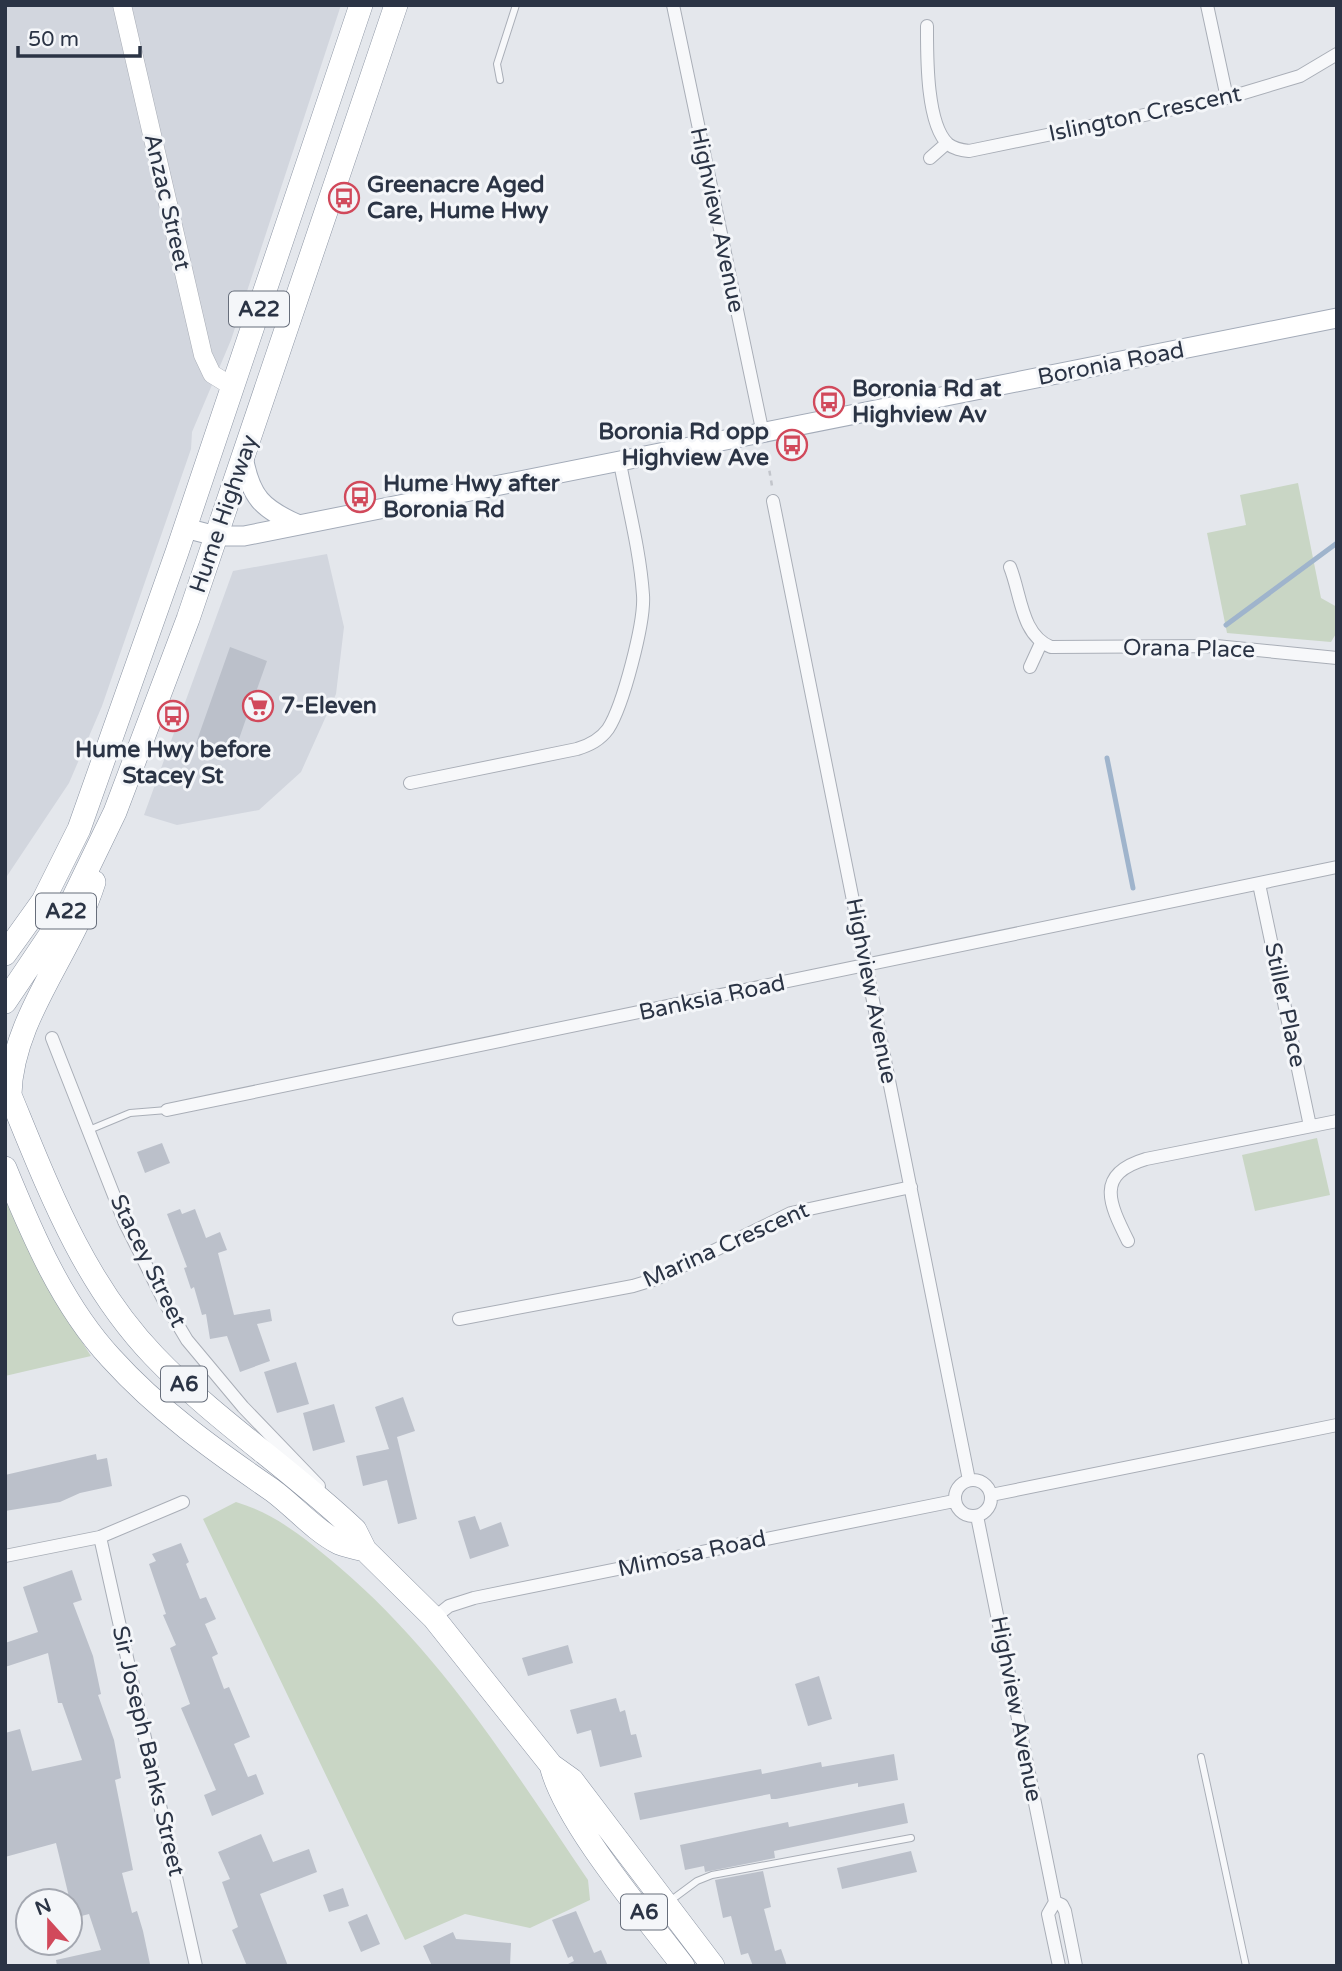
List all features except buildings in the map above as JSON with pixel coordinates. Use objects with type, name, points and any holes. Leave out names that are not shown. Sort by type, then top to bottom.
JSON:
[{"type":"highway","name":"Hume Highway","points":[[5,953],[43,901],[69,853],[185,528],[361,5]]},
{"type":"highway","name":"Hume Highway","points":[[5,1002],[69,906],[115,812],[216,536],[396,5]]},
{"type":"highway","points":[[8,1088],[21,1041],[85,910],[115,812]]},
{"type":"highway","name":"Stacey Street","points":[[8,1088],[80,1254],[130,1329],[154,1357],[197,1396],[355,1530],[365,1550],[434,1618],[551,1765],[572,1780],[713,1966]]},
{"type":"highway","name":"Stacey Street","points":[[5,1168],[40,1250],[73,1306],[109,1356],[149,1398],[200,1440],[282,1497],[338,1542],[365,1550]]},
{"type":"highway","name":"Stacey Street","points":[[551,1765],[556,1789],[603,1859],[683,1966]]},
{"type":"main road","name":"Boronia Road","points":[[185,528],[216,536],[244,536],[763,435],[1337,318]]},
{"type":"main road","points":[[243,456],[248,482],[258,499],[273,514],[299,525]]},
{"type":"street","name":"Anzac Street","points":[[122,5],[203,355],[212,374],[233,387]]},
{"type":"street","name":"Highview Avenue","points":[[673,5],[763,435]]},
{"type":"street","points":[[1208,5],[1227,98]]},
{"type":"street","points":[[927,26],[927,64],[933,106],[940,131],[947,143],[930,158]]},
{"type":"street","name":"Islington Crescent","points":[[947,143],[968,151],[1227,98],[1300,76],[1337,54]]},
{"type":"street","points":[[410,783],[577,749],[592,744],[608,729],[626,680],[642,616],[640,575],[620,463]]},
{"type":"street","name":"Highview Avenue","points":[[773,501],[970,1480]]},
{"type":"street","points":[[1010,567],[1029,627],[1041,643],[1030,667]]},
{"type":"street","name":"Orana Place","points":[[1041,643],[1070,648],[1216,646],[1337,658]]},
{"type":"street","name":"Banksia Road","points":[[167,1110],[1337,867]]},
{"type":"street","name":"Stiller Place","points":[[1259,884],[1310,1126]]},
{"type":"street","name":"Stacey Street","points":[[52,1038],[124,1220],[164,1303],[187,1340],[243,1407],[312,1478],[344,1519]]},
{"type":"street","points":[[1128,1241],[1112,1200],[1112,1178],[1118,1171],[1146,1158],[1337,1121]]},
{"type":"street","points":[[1108,1162],[1118,1171]]},
{"type":"street","name":"Marina Crescent","points":[[459,1319],[633,1286],[656,1279],[791,1213],[911,1187]]},
{"type":"street","points":[[991,1494],[1337,1425]]},
{"type":"street","points":[[970,1480],[983,1483],[991,1494],[988,1508],[977,1516],[962,1514],[954,1501],[959,1485],[970,1480]]},
{"type":"street","name":"Mimosa Road","points":[[434,1618],[461,1601],[954,1501]]},
{"type":"street","points":[[5,1556],[100,1537],[183,1502]]},
{"type":"street","name":"Highview Avenue","points":[[977,1516],[1055,1902],[1048,1914],[1059,1966]]},
{"type":"street","name":"Sir Joseph Banks Street","points":[[100,1537],[196,1966]]},
{"type":"street","name":"Highview Avenue","points":[[1055,1902],[1065,1910],[1076,1966]]},
{"type":"lane","points":[[500,80],[497,64],[516,5]]},
{"type":"lane","name":"Banksia Road","points":[[89,1130],[130,1112],[167,1110]]},
{"type":"lane","points":[[1201,1757],[1246,1966]]},
{"type":"lane","points":[[665,1904],[696,1881],[712,1875],[911,1838]]},
{"type":"path","points":[[763,435],[772,475],[773,501]]},
{"type":"shaded area","points":[[5,5],[341,5],[231,340],[192,432],[191,449],[102,706],[69,783],[5,879]]},
{"type":"shaded area","points":[[327,554],[344,627],[336,694],[301,772],[259,810],[177,825],[144,815],[233,571]]},
{"type":"green space","points":[[1298,483],[1321,598],[1337,607],[1337,632],[1331,642],[1227,633],[1207,533],[1246,525],[1240,495]]},
{"type":"green space","points":[[1317,1138],[1330,1195],[1255,1211],[1242,1155]]},
{"type":"green space","points":[[5,1191],[44,1275],[91,1356],[5,1376]]},
{"type":"green space","points":[[236,1502],[264,1513],[302,1537],[338,1566],[410,1636],[474,1714],[532,1796],[588,1880],[590,1900],[530,1928],[465,1914],[405,1940],[203,1519]]},
{"type":"waterway","points":[[1226,625],[1337,543]]},
{"type":"waterway","points":[[1107,758],[1133,888]]},
{"type":"place","name":"Greenacre Aged Care, Hume Hwy","points":[[344,198]]},
{"type":"place","name":"Boronia Rd at Highview Av","points":[[829,402]]},
{"type":"place","name":"Boronia Rd opp Highview Ave","points":[[792,445]]},
{"type":"place","name":"Hume Hwy after Boronia Rd","points":[[360,497]]},
{"type":"place","name":"7-Eleven","points":[[258,706]]},
{"type":"place","name":"Hume Hwy before Stacey St","points":[[173,716]]}]
